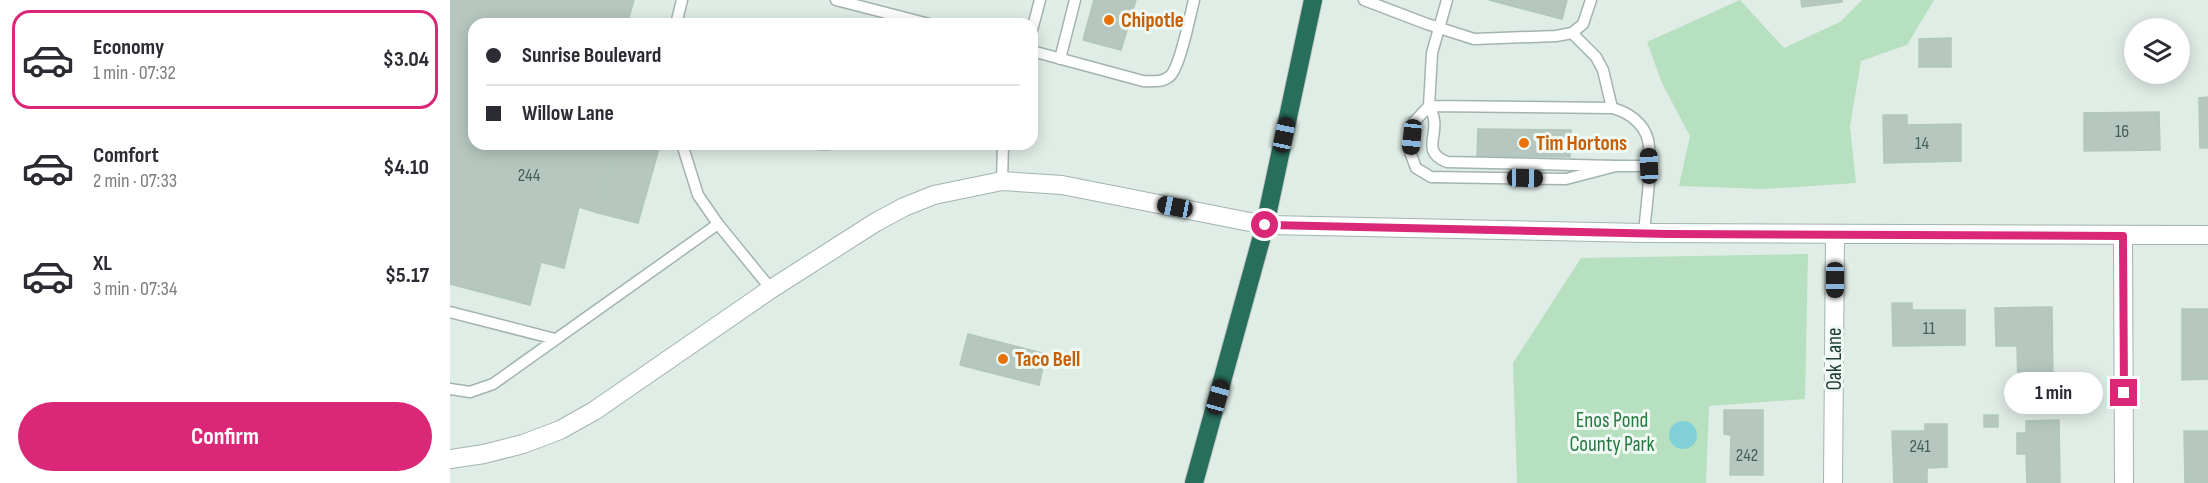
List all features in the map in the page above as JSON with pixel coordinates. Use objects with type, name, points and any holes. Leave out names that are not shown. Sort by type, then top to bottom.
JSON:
[{"type":"highway","points":[[1194,483],[1265,225],[1313,0]]},
{"type":"street","points":[[450,459],[523,444],[560,430],[594,411],[771,289],[876,222],[934,195],[1002,181],[1062,185],[1265,225],[1644,233],[2208,235]]},
{"type":"street","name":"Oak Lane","points":[[1833,483],[1835,235]]},
{"type":"street","points":[[2123,236],[2124,483]]},
{"type":"lane","points":[[678,18],[682,0]]},
{"type":"lane","points":[[836,0],[906,18]]},
{"type":"lane","points":[[1035,18],[1040,0]]},
{"type":"lane","points":[[1060,59],[1075,0]]},
{"type":"lane","points":[[1038,53],[1143,81],[1159,81],[1170,76],[1177,66],[1194,0]]},
{"type":"lane","points":[[1364,0],[1474,39],[1556,36],[1572,33],[1583,24],[1591,0]]},
{"type":"lane","points":[[1447,0],[1432,53],[1429,106],[1434,121],[1432,147],[1439,159],[1447,162],[1649,166]]},
{"type":"lane","points":[[1572,33],[1596,57],[1603,70],[1612,108]]},
{"type":"lane","points":[[1616,166],[1566,179],[1431,177],[1416,168],[1410,152],[1414,122],[1429,106],[1612,108],[1621,110],[1634,118],[1648,140],[1649,166],[1644,233]]},
{"type":"lane","points":[[684,150],[698,195],[718,224],[771,289]]},
{"type":"lane","points":[[1002,181],[1003,150]]},
{"type":"lane","points":[[450,389],[470,392],[493,384],[718,224]]},
{"type":"lane","points":[[450,312],[555,339]]},
{"type":"green space","points":[[1740,0],[1784,48],[1840,22],[1862,0],[1934,0],[1907,45],[1861,61],[1850,126],[1856,183],[1765,189],[1679,186],[1690,136],[1662,83],[1647,42]]},
{"type":"green space","name":"Enos Pond County Park","points":[[1808,254],[1805,399],[1709,406],[1706,483],[1517,483],[1513,363],[1581,258]]},
{"type":"water","points":[[1683,421],[1693,425],[1697,435],[1693,445],[1683,449],[1673,445],[1669,435],[1673,425]]},
{"type":"building","points":[[450,0],[634,0],[629,18],[468,18],[468,150],[615,150],[598,213],[579,207],[564,268],[541,262],[530,305],[450,284]]},
{"type":"building","name":"Chipotle","points":[[1094,0],[1136,0],[1121,50],[1083,40]]},
{"type":"building","points":[[1489,0],[1567,0],[1562,19]]},
{"type":"building","points":[[1801,0],[1842,0],[1842,2],[1802,7]]},
{"type":"building","points":[[1951,38],[1951,67],[1919,67],[1919,39]]},
{"type":"building","points":[[2208,97],[2208,148],[2200,148],[2199,98]]},
{"type":"building","points":[[2159,112],[2160,150],[2084,151],[2084,113]]},
{"type":"building","points":[[1883,115],[1907,115],[1907,125],[1961,124],[1961,161],[1884,163]]},
{"type":"building","name":"Tim Hortons","points":[[1478,129],[1571,130],[1570,157],[1477,156]]},
{"type":"building","points":[[615,150],[659,150],[638,223],[598,213]]},
{"type":"building","points":[[1892,303],[1912,303],[1912,310],[1965,310],[1965,345],[1893,346]]},
{"type":"building","points":[[2052,307],[2053,388],[2018,388],[2017,346],[1996,346],[1995,308]]},
{"type":"building","points":[[2182,309],[2208,309],[2208,379],[2182,380]]},
{"type":"building","name":"Taco Bell","points":[[968,334],[1046,354],[1039,385],[960,365]]},
{"type":"building","points":[[1724,410],[1763,410],[1763,475],[1730,475],[1731,435],[1724,434]]},
{"type":"building","points":[[1984,415],[1998,415],[1998,427],[1984,427]]},
{"type":"building","points":[[2059,420],[2060,483],[2027,483],[2026,454],[2017,454],[2017,433],[2026,433],[2026,421]]},
{"type":"building","points":[[1925,424],[1947,424],[1947,467],[1927,468],[1927,483],[1894,483],[1892,431],[1925,431]]},
{"type":"building","points":[[2184,431],[2208,431],[2208,483],[2185,483]]},
{"type":"place","name":"Chipotle","points":[[1109,20]]},
{"type":"place","name":"Tim Hortons","points":[[1524,143]]},
{"type":"place","name":"Taco Bell","points":[[1003,359]]},
{"type":"route","points":[[1265,225],[1668,234],[2123,236],[2124,393]]}]
